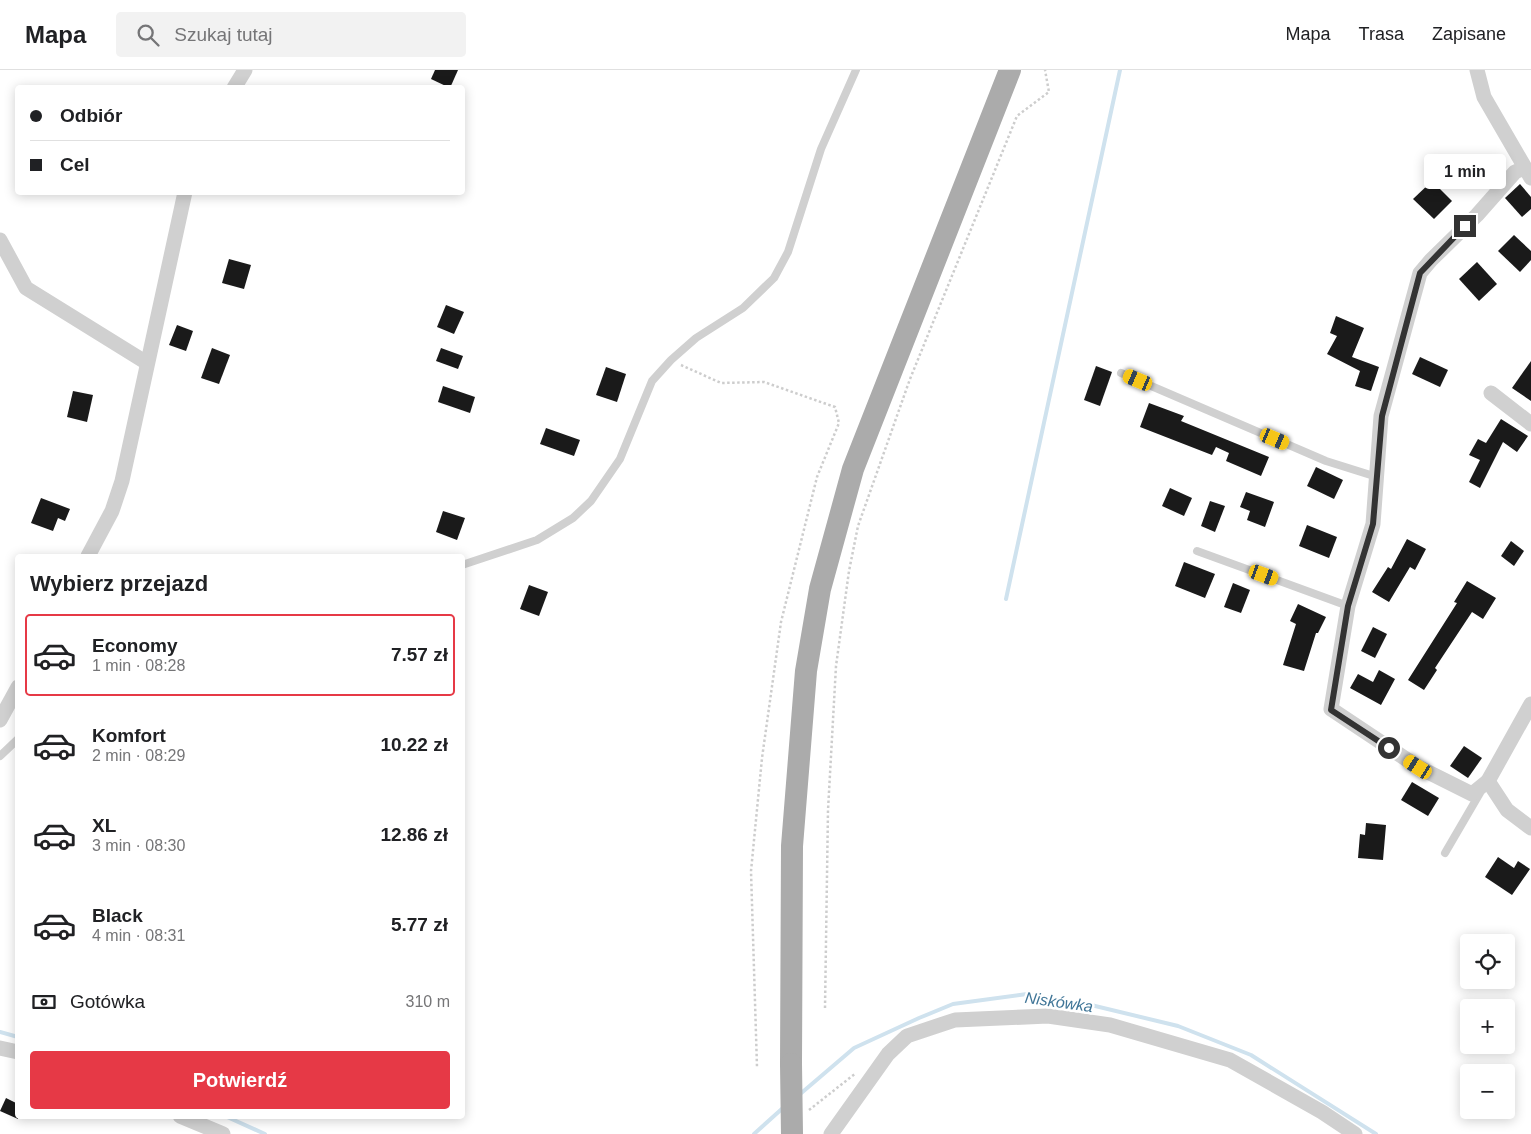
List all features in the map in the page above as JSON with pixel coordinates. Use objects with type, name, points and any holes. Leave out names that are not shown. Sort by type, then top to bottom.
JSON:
[{"type":"main road","points":[[792,1134],[792,846],[806,671],[820,590],[853,470],[1010,70]]},
{"type":"street","points":[[236,85],[245,70]]},
{"type":"street","points":[[1477,70],[1484,97],[1528,173]]},
{"type":"street","points":[[1528,173],[1515,172],[1477,215],[1420,273],[1382,416],[1373,524],[1348,606],[1331,710],[1418,767],[1472,794],[1488,780],[1531,704]]},
{"type":"street","points":[[89,554],[112,511],[122,481],[184,195]]},
{"type":"street","points":[[0,240],[26,288],[147,363]]},
{"type":"street","points":[[1491,393],[1531,424]]},
{"type":"street","points":[[0,720],[15,692]]},
{"type":"street","points":[[1488,780],[1507,810],[1531,828]]},
{"type":"street","points":[[831,1134],[888,1054],[907,1036],[955,1020],[1048,1016],[1110,1025],[1230,1060],[1322,1112],[1355,1134]]},
{"type":"street","points":[[0,1048],[15,1051]]},
{"type":"street","points":[[187,1119],[224,1134]]},
{"type":"lane","points":[[465,564],[537,540],[573,518],[591,501],[620,459],[652,382],[671,360],[696,338],[743,308],[774,278],[788,252],[821,149],[856,70]]},
{"type":"lane","points":[[1121,373],[1326,461],[1376,477]]},
{"type":"lane","points":[[1196,550],[1348,606]]},
{"type":"lane","points":[[0,756],[15,742]]},
{"type":"lane","points":[[1445,853],[1488,780]]},
{"type":"path","points":[[825,1008],[828,810],[836,666],[849,571],[858,526],[910,379],[1017,116],[1049,92],[1045,70]]},
{"type":"path","points":[[671,360],[721,383],[764,382],[835,407],[839,422],[817,477],[781,622],[762,758],[751,871],[756,1067]]},
{"type":"path","points":[[804,1115],[825,1096],[860,1070]]},
{"type":"building","points":[[435,70],[458,70],[451,85],[444,85],[431,79]]},
{"type":"building","points":[[1432,181],[1452,201],[1434,219],[1413,199]]},
{"type":"building","points":[[1520,184],[1531,197],[1531,209],[1522,217],[1505,198]]},
{"type":"building","points":[[1514,235],[1531,251],[1531,260],[1520,272],[1498,251]]},
{"type":"building","points":[[229,259],[251,265],[244,289],[222,283]]},
{"type":"building","points":[[1477,262],[1497,284],[1479,301],[1459,279]]},
{"type":"building","points":[[446,305],[464,312],[454,334],[437,327]]},
{"type":"building","points":[[1336,316],[1364,328],[1352,357],[1379,367],[1371,391],[1355,386],[1360,371],[1327,354],[1337,336],[1330,333]]},
{"type":"building","points":[[177,325],[193,331],[186,351],[169,345]]},
{"type":"building","points":[[212,348],[230,355],[219,384],[201,378]]},
{"type":"building","points":[[441,348],[463,356],[458,369],[436,361]]},
{"type":"building","points":[[1420,357],[1448,370],[1440,387],[1412,374]]},
{"type":"building","points":[[1531,361],[1531,401],[1512,388]]},
{"type":"building","points":[[1096,366],[1112,372],[1100,406],[1084,400]]},
{"type":"building","points":[[606,367],[626,374],[617,402],[596,395]]},
{"type":"building","points":[[443,386],[475,397],[470,413],[438,402]]},
{"type":"building","points":[[73,391],[93,395],[87,422],[67,417]]},
{"type":"building","points":[[1149,403],[1184,416],[1181,421],[1269,457],[1261,476],[1226,461],[1229,453],[1216,447],[1212,455],[1140,427]]},
{"type":"building","points":[[1501,419],[1528,436],[1517,452],[1503,442],[1480,488],[1469,482],[1480,460],[1469,455],[1478,439],[1486,443]]},
{"type":"building","points":[[546,428],[580,440],[574,456],[540,444]]},
{"type":"building","points":[[1316,467],[1343,480],[1334,499],[1307,486]]},
{"type":"building","points":[[1170,488],[1192,498],[1184,516],[1162,506]]},
{"type":"building","points":[[1246,492],[1274,502],[1265,527],[1247,520],[1250,511],[1240,507]]},
{"type":"building","points":[[41,498],[70,509],[65,521],[58,518],[53,531],[31,523]]},
{"type":"building","points":[[1210,501],[1225,506],[1215,532],[1201,526]]},
{"type":"building","points":[[443,511],[465,518],[457,540],[436,532]]},
{"type":"building","points":[[1307,525],[1337,537],[1329,558],[1299,546]]},
{"type":"building","points":[[1407,539],[1426,549],[1415,570],[1410,567],[1389,602],[1372,592],[1388,567],[1391,569]]},
{"type":"building","points":[[1511,541],[1524,551],[1514,566],[1501,556]]},
{"type":"building","points":[[1184,562],[1215,574],[1205,598],[1175,586]]},
{"type":"building","points":[[1467,581],[1496,598],[1483,619],[1472,612],[1435,668],[1437,670],[1424,690],[1408,680],[1457,603],[1454,602]]},
{"type":"building","points":[[1233,583],[1250,590],[1241,613],[1224,607]]},
{"type":"building","points":[[529,585],[548,592],[539,616],[520,609]]},
{"type":"building","points":[[1298,604],[1326,617],[1318,633],[1316,633],[1304,671],[1283,665],[1296,624],[1290,621]]},
{"type":"building","points":[[1373,627],[1387,634],[1375,658],[1361,651]]},
{"type":"building","points":[[1379,670],[1395,679],[1381,705],[1350,688],[1358,674],[1373,682]]},
{"type":"building","points":[[1464,746],[1482,758],[1468,778],[1450,766]]},
{"type":"building","points":[[1412,782],[1439,798],[1428,816],[1401,800]]},
{"type":"building","points":[[1366,823],[1386,825],[1383,860],[1358,858],[1360,834],[1365,835]]},
{"type":"building","points":[[1498,857],[1514,868],[1518,861],[1530,869],[1512,895],[1485,877]]},
{"type":"building","points":[[6,1098],[15,1102],[15,1118],[0,1111]]},
{"type":"waterway","points":[[1006,599],[1120,70]]},
{"type":"waterway","name":"Niskówka","points":[[799,1095],[854,1048],[919,1018],[953,1004],[1027,994],[1091,1005],[1178,1026],[1251,1055],[1376,1134]]},
{"type":"waterway","name":"Niskówka","points":[[0,1032],[15,1036]]},
{"type":"waterway","name":"Niskówka","points":[[754,1134],[784,1107]]},
{"type":"waterway","name":"Niskówka","points":[[232,1119],[265,1134]]},
{"type":"route","points":[[1389,748],[1331,710],[1348,606],[1373,524],[1382,416],[1420,273],[1465,226]]}]
